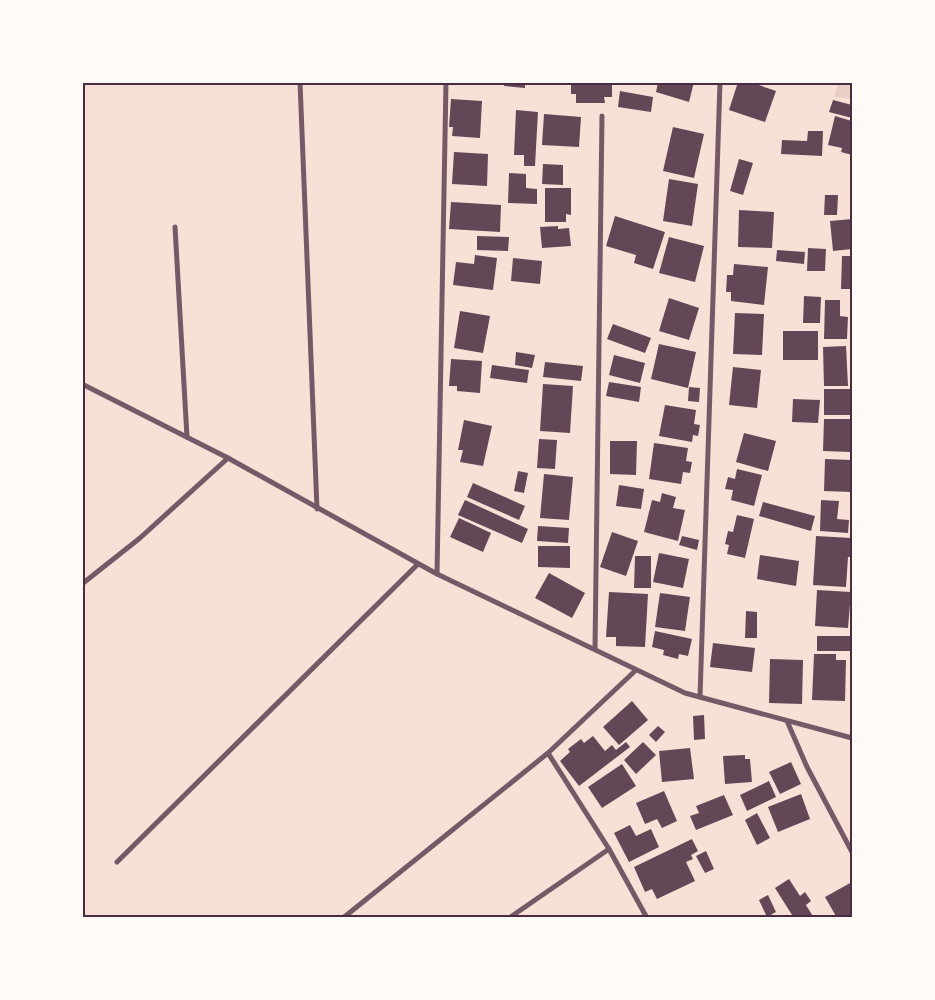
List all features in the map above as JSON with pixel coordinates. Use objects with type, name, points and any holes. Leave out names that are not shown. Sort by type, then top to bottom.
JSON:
[{"type":"street","points":[[300,82],[317,509]]},
{"type":"street","points":[[437,574],[446,82]]},
{"type":"street","points":[[700,697],[720,82]]},
{"type":"street","points":[[595,648],[602,116]]},
{"type":"street","points":[[176,226],[187,437]]},
{"type":"street","points":[[82,384],[228,458],[437,574],[595,648],[669,686],[700,697],[852,738]]},
{"type":"street","points":[[82,584],[140,538],[228,458]]},
{"type":"street","points":[[117,862],[418,564]]},
{"type":"street","points":[[343,918],[548,753],[636,670]]},
{"type":"street","points":[[788,721],[807,767],[852,852]]},
{"type":"street","points":[[548,753],[608,849],[647,918]]},
{"type":"street","points":[[509,918],[608,849]]},
{"type":"shaded area","points":[[838,83],[852,83],[852,99],[834,97]]},
{"type":"building","points":[[504,82],[525,82],[525,88],[504,86]]},
{"type":"building","points":[[571,82],[612,82],[612,97],[604,97],[605,103],[576,103],[576,94],[571,94]]},
{"type":"building","points":[[658,82],[694,82],[689,102],[656,92]]},
{"type":"building","points":[[738,82],[750,82],[776,91],[765,122],[729,110]]},
{"type":"building","points":[[620,91],[653,97],[651,112],[618,107]]},
{"type":"building","points":[[451,99],[482,101],[480,138],[452,136],[453,127],[449,127]]},
{"type":"building","points":[[833,100],[852,105],[852,118],[829,112]]},
{"type":"building","points":[[516,110],[538,112],[535,166],[524,166],[524,155],[514,155]]},
{"type":"building","points":[[544,114],[581,117],[579,147],[542,145]]},
{"type":"building","points":[[835,116],[852,121],[852,155],[841,152],[842,148],[828,145]]},
{"type":"building","points":[[673,127],[704,134],[694,178],[663,171]]},
{"type":"building","points":[[808,131],[823,131],[822,156],[781,154],[782,140],[807,141]]},
{"type":"building","points":[[454,152],[488,154],[487,186],[452,184]]},
{"type":"building","points":[[739,159],[753,163],[743,195],[730,191]]},
{"type":"building","points":[[543,164],[563,165],[563,185],[542,184]]},
{"type":"building","points":[[509,173],[526,174],[526,188],[537,189],[537,204],[508,203]]},
{"type":"building","points":[[669,179],[698,184],[692,226],[663,221]]},
{"type":"building","points":[[545,188],[571,188],[571,215],[566,214],[566,222],[545,222]]},
{"type":"building","points":[[825,195],[838,195],[837,215],[824,215]]},
{"type":"building","points":[[451,202],[501,205],[500,232],[449,229]]},
{"type":"building","points":[[739,210],[774,212],[772,248],[738,247]]},
{"type":"building","points":[[615,216],[665,232],[653,269],[634,263],[636,255],[606,246]]},
{"type":"building","points":[[852,219],[852,249],[833,251],[830,221]]},
{"type":"building","points":[[558,226],[558,229],[569,228],[571,246],[542,248],[540,227]]},
{"type":"building","points":[[477,236],[509,237],[508,251],[477,250]]},
{"type":"building","points":[[669,237],[704,246],[695,282],[659,273]]},
{"type":"building","points":[[808,248],[826,249],[825,271],[807,271]]},
{"type":"building","points":[[777,250],[805,252],[804,264],[776,261]]},
{"type":"building","points":[[475,255],[497,258],[493,290],[453,285],[456,262],[474,264]]},
{"type":"building","points":[[842,256],[852,256],[852,289],[841,289]]},
{"type":"building","points":[[513,258],[542,261],[540,284],[511,281]]},
{"type":"building","points":[[734,264],[768,267],[764,305],[731,301],[731,292],[726,292],[727,275],[733,275]]},
{"type":"building","points":[[804,296],[821,297],[820,323],[803,323]]},
{"type":"building","points":[[669,298],[699,308],[689,340],[659,331]]},
{"type":"building","points":[[825,300],[840,300],[840,316],[848,317],[847,339],[824,339]]},
{"type":"building","points":[[460,311],[490,316],[483,353],[454,348]]},
{"type":"building","points":[[735,313],[764,314],[762,355],[733,354]]},
{"type":"building","points":[[613,324],[651,338],[645,353],[607,339]]},
{"type":"building","points":[[783,331],[818,331],[818,360],[783,360]]},
{"type":"building","points":[[659,344],[696,352],[688,388],[651,379]]},
{"type":"building","points":[[846,346],[848,386],[824,386],[823,347]]},
{"type":"building","points":[[516,352],[535,355],[532,368],[515,365]]},
{"type":"building","points":[[614,355],[645,363],[640,383],[609,375]]},
{"type":"building","points":[[451,359],[482,361],[480,393],[457,391],[457,386],[449,386]]},
{"type":"building","points":[[545,362],[583,366],[581,381],[543,377]]},
{"type":"building","points":[[492,365],[529,370],[527,383],[490,378]]},
{"type":"building","points":[[733,367],[761,370],[757,408],[729,405]]},
{"type":"building","points":[[609,382],[641,387],[639,402],[606,396]]},
{"type":"building","points":[[543,384],[573,386],[570,433],[540,431]]},
{"type":"building","points":[[689,387],[700,388],[699,402],[688,401]]},
{"type":"building","points":[[824,389],[852,389],[852,415],[824,415]]},
{"type":"building","points":[[793,399],[820,400],[818,423],[792,422]]},
{"type":"building","points":[[665,405],[696,410],[694,424],[700,425],[698,436],[693,435],[692,442],[659,436]]},
{"type":"building","points":[[824,419],[851,419],[850,452],[823,451]]},
{"type":"building","points":[[464,420],[492,426],[483,466],[460,462],[463,450],[458,450]]},
{"type":"building","points":[[744,433],[776,441],[768,471],[736,462]]},
{"type":"building","points":[[539,439],[557,440],[555,469],[537,468]]},
{"type":"building","points":[[610,441],[637,441],[636,475],[610,474]]},
{"type":"building","points":[[654,443],[688,448],[686,461],[692,462],[690,473],[683,472],[681,484],[649,479]]},
{"type":"building","points":[[825,459],[852,460],[852,492],[824,491]]},
{"type":"building","points":[[737,469],[762,475],[754,506],[731,500],[733,490],[725,489],[728,477],[735,479]]},
{"type":"building","points":[[518,471],[528,473],[524,493],[514,491]]},
{"type":"building","points":[[544,474],[573,477],[569,520],[540,518]]},
{"type":"building","points":[[473,483],[525,506],[519,520],[467,497]]},
{"type":"building","points":[[619,485],[644,489],[641,509],[616,506]]},
{"type":"building","points":[[662,493],[676,497],[673,508],[685,510],[678,541],[644,532],[652,500],[660,502]]},
{"type":"building","points":[[465,500],[528,529],[522,543],[458,515]]},
{"type":"building","points":[[821,500],[839,501],[837,519],[849,520],[848,533],[820,531]]},
{"type":"building","points":[[763,502],[815,516],[811,531],[759,516]]},
{"type":"building","points":[[737,515],[754,519],[745,558],[727,554],[729,545],[725,544],[728,531],[733,532]]},
{"type":"building","points":[[459,518],[491,533],[483,552],[450,537]]},
{"type":"building","points":[[538,526],[569,528],[568,543],[537,541]]},
{"type":"building","points":[[612,532],[638,541],[626,576],[600,567]]},
{"type":"building","points":[[682,536],[699,540],[697,550],[679,545]]},
{"type":"building","points":[[816,536],[852,538],[852,557],[848,557],[846,587],[813,585]]},
{"type":"building","points":[[538,546],[570,546],[570,568],[538,567]]},
{"type":"building","points":[[659,553],[689,559],[683,588],[653,582]]},
{"type":"building","points":[[760,555],[799,561],[796,586],[757,579]]},
{"type":"building","points":[[635,556],[651,556],[651,588],[634,588]]},
{"type":"building","points":[[549,573],[585,593],[572,618],[535,598]]},
{"type":"building","points":[[817,590],[851,592],[848,628],[815,626]]},
{"type":"building","points":[[609,592],[648,594],[645,647],[616,646],[616,637],[606,637]]},
{"type":"building","points":[[660,593],[690,597],[685,631],[655,627]]},
{"type":"building","points":[[746,611],[757,612],[757,638],[745,638]]},
{"type":"building","points":[[655,631],[692,639],[688,656],[679,654],[678,659],[663,655],[664,650],[652,647]]},
{"type":"building","points":[[817,636],[850,636],[850,651],[817,651]]},
{"type":"building","points":[[713,643],[755,648],[752,672],[710,667]]},
{"type":"building","points":[[814,654],[836,654],[836,660],[846,660],[845,701],[812,700]]},
{"type":"building","points":[[770,659],[803,660],[802,704],[769,703]]},
{"type":"building","points":[[632,701],[648,720],[619,745],[603,727]]},
{"type":"building","points":[[704,715],[705,739],[694,740],[693,716]]},
{"type":"building","points":[[658,726],[665,732],[656,742],[649,735]]},
{"type":"building","points":[[593,736],[605,751],[612,745],[616,750],[626,742],[630,747],[579,786],[560,761],[570,752],[568,749],[581,739],[584,743]]},
{"type":"building","points":[[643,742],[656,755],[636,774],[624,760]]},
{"type":"building","points":[[690,748],[694,779],[662,782],[659,751]]},
{"type":"building","points":[[745,755],[745,759],[750,759],[752,782],[725,784],[723,756]]},
{"type":"building","points":[[791,762],[801,784],[780,794],[769,772]]},
{"type":"building","points":[[622,764],[636,786],[602,808],[588,787]]},
{"type":"building","points":[[769,781],[776,797],[747,811],[740,795]]},
{"type":"building","points":[[664,791],[677,821],[662,828],[657,819],[645,824],[636,803]]},
{"type":"building","points":[[801,794],[810,819],[778,832],[768,807]]},
{"type":"building","points":[[724,795],[733,815],[696,830],[690,816],[699,813],[696,806]]},
{"type":"building","points":[[757,813],[770,838],[757,845],[745,820]]},
{"type":"building","points":[[630,825],[636,836],[651,829],[659,847],[629,862],[614,833]]},
{"type":"building","points":[[692,839],[698,851],[691,855],[693,859],[686,862],[695,881],[657,899],[652,889],[645,892],[634,867]]},
{"type":"building","points":[[706,851],[714,869],[705,873],[696,856]]},
{"type":"building","points":[[789,879],[800,896],[805,892],[811,901],[806,905],[814,918],[794,918],[775,888]]},
{"type":"building","points":[[852,882],[852,918],[837,918],[825,897]]},
{"type":"building","points":[[768,895],[776,912],[767,917],[759,900]]}]
